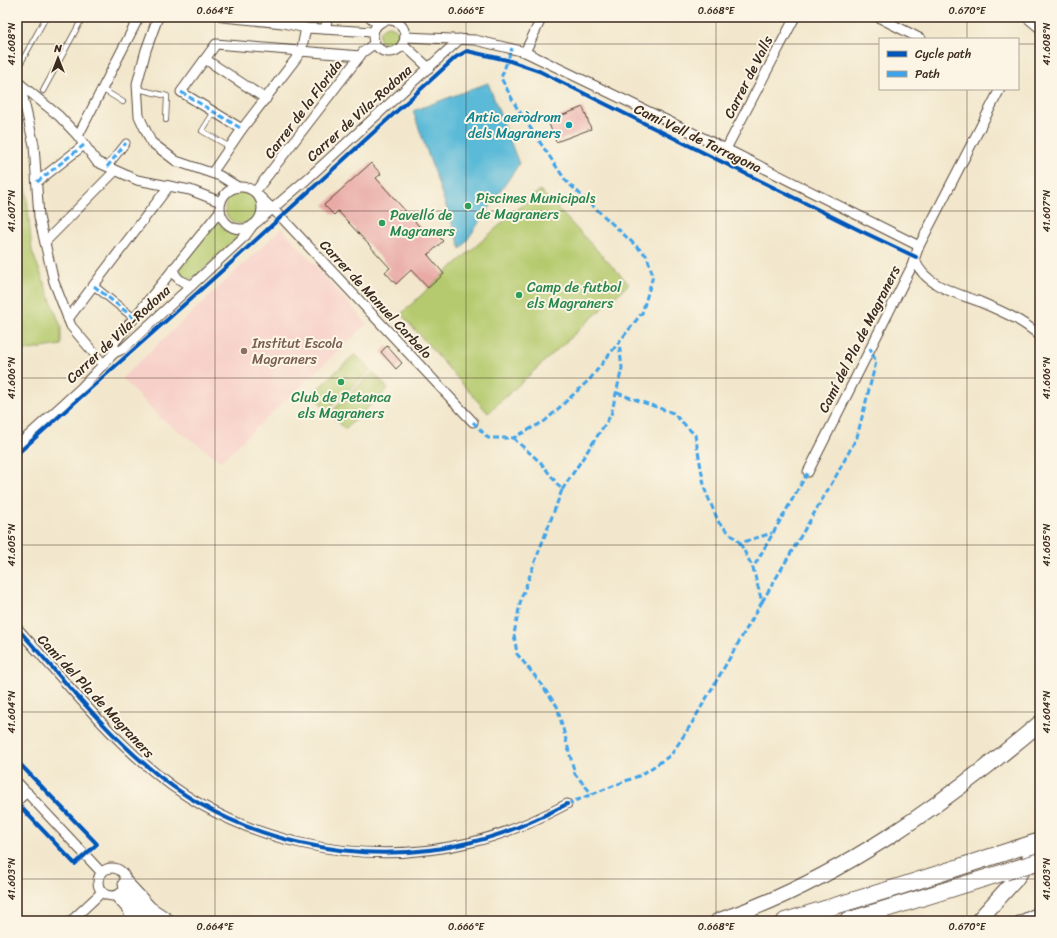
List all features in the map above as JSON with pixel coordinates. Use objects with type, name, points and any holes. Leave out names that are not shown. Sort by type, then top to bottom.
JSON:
[{"type":"highway","points":[[718,921],[753,908],[790,891],[889,836],[965,784],[1040,723]]},
{"type":"highway","points":[[785,921],[1040,843]]},
{"type":"highway","points":[[978,921],[1014,880],[1040,843]]},
{"type":"highway","points":[[848,921],[1040,861]]},
{"type":"highway","points":[[120,891],[167,921]]},
{"type":"street","points":[[78,136],[139,17]]},
{"type":"street","points":[[19,82],[58,116],[78,136],[97,162],[137,180],[190,190],[220,206],[227,224],[235,228],[244,229],[255,224],[262,209],[257,194],[247,188],[238,187],[212,173],[176,161],[151,142],[139,116],[137,84],[146,50],[158,17]]},
{"type":"street","points":[[223,17],[280,20],[306,28],[373,32]]},
{"type":"street","points":[[325,29],[328,17]]},
{"type":"street","points":[[370,17],[378,24]]},
{"type":"street","points":[[525,52],[542,17]]},
{"type":"street","name":"Carrer de Valls","points":[[726,149],[795,17]]},
{"type":"street","points":[[878,17],[919,38]]},
{"type":"street","points":[[1028,17],[1040,27]]},
{"type":"street","points":[[1035,17],[1040,23]]},
{"type":"street","points":[[394,19],[403,28],[404,41],[399,49],[389,53],[382,51],[374,44],[373,32],[378,24],[394,19]]},
{"type":"street","points":[[212,173],[242,129],[301,52],[306,28]]},
{"type":"street","name":"Camí Vell de Tarragona","points":[[404,41],[460,39],[475,40],[525,52],[726,149],[919,246]]},
{"type":"street","name":"Carrer de Vila-Rodona","points":[[17,446],[104,365],[114,353],[123,349],[245,236],[255,224],[460,39]]},
{"type":"street","name":"Carrer de Vila-Rodona","points":[[404,41],[429,68]]},
{"type":"street","points":[[242,129],[181,92],[216,44],[360,56]]},
{"type":"street","name":"Carrer de la Florida","points":[[257,194],[360,56],[374,44]]},
{"type":"street","points":[[205,59],[266,99]]},
{"type":"street","points":[[19,82],[34,145],[39,217],[54,282],[71,326],[104,365]]},
{"type":"street","name":"Camí del Pla de Magraners","points":[[808,472],[915,260],[919,246],[999,90]]},
{"type":"street","points":[[45,242],[111,169],[126,142]]},
{"type":"street","points":[[37,182],[84,144]]},
{"type":"street","points":[[68,320],[169,186]]},
{"type":"street","points":[[114,353],[114,342],[220,206],[225,193],[238,187]]},
{"type":"street","name":"Carrer de Manuel Carbelo","points":[[257,194],[472,422]]},
{"type":"street","points":[[915,260],[922,272],[948,291],[1009,315],[1040,336]]},
{"type":"street","name":"Carrer de Vila-Rodona","points":[[173,268],[175,275],[180,281],[192,285]]},
{"type":"street","points":[[94,286],[134,318]]},
{"type":"street","name":"Camí del Pla de Magraners","points":[[17,628],[116,737],[147,767],[182,793],[201,804],[221,815],[264,834],[307,845],[349,851],[422,850],[461,845],[485,839],[523,826],[567,804]]},
{"type":"street","points":[[17,782],[102,873]]},
{"type":"street","points":[[17,801],[27,792]]},
{"type":"street","points":[[120,891],[108,896],[102,892],[98,883],[102,873],[111,868],[116,869],[124,875],[120,891],[135,918]]},
{"type":"street","points":[[120,891],[154,921]]},
{"type":"street","points":[[71,921],[102,892]]},
{"type":"street","points":[[1019,921],[1040,910]]},
{"type":"lane","points":[[17,70],[46,17]]},
{"type":"lane","points":[[43,91],[83,17]]},
{"type":"lane","points":[[102,89],[123,102]]},
{"type":"lane","points":[[138,89],[167,96],[166,120]]},
{"type":"lane","points":[[214,112],[202,131],[230,147]]},
{"type":"shaded area","name":"Institut Escola Magraners","points":[[282,228],[367,324],[221,461],[159,417],[122,378]]},
{"type":"green space","points":[[385,26],[393,26],[399,32],[399,40],[393,46],[385,46],[379,40],[379,32]]},
{"type":"green space","points":[[17,120],[20,123],[32,251],[61,327],[61,345],[17,352]]},
{"type":"green space","name":"Camp de futbol els Magraners","points":[[540,190],[629,284],[488,413],[401,314],[444,274]]},
{"type":"green space","points":[[238,192],[244,192],[254,199],[257,208],[256,214],[250,221],[244,224],[238,224],[228,217],[225,211],[225,205],[232,195]]},
{"type":"green space","points":[[217,221],[226,231],[240,235],[195,277],[189,279],[184,277],[180,273],[180,267]]},
{"type":"green space","name":"Club de Petanca els Magraners","points":[[355,354],[371,370],[327,410],[312,394]]},
{"type":"green space","name":"Club de Petanca els Magraners","points":[[373,372],[388,389],[345,429],[330,413]]},
{"type":"water","name":"Piscines Municipals de Magraners","points":[[488,83],[519,164],[461,249],[413,111]]},
{"type":"building","name":"Antic aeròdrom dels Magraners","points":[[583,107],[591,129],[556,142],[548,121]]},
{"type":"building","name":"Pavelló de Magraners","points":[[371,163],[381,174],[376,178],[427,235],[432,230],[443,241],[428,255],[444,274],[428,288],[411,270],[396,284],[385,272],[390,268],[338,211],[334,215],[324,205]]},
{"type":"building","points":[[387,346],[402,363],[396,369],[381,352]]},
{"type":"marked path","points":[[473,422],[488,438],[513,438],[545,421],[590,379],[642,313],[653,276],[647,256],[566,181],[517,108],[501,78],[512,48]]},
{"type":"marked path","points":[[181,92],[242,129]]},
{"type":"marked path","points":[[107,167],[126,143]]},
{"type":"marked path","points":[[37,182],[84,145]]},
{"type":"marked path","points":[[94,286],[134,318]]},
{"type":"marked path","points":[[562,490],[611,415],[622,368],[619,342]]},
{"type":"marked path","points":[[762,602],[836,476],[857,437],[876,362],[870,348]]},
{"type":"marked path","points":[[617,393],[673,413],[695,435],[705,490],[719,523],[740,543],[772,533]]},
{"type":"marked path","points":[[513,438],[541,463],[562,490],[521,599],[514,634],[517,654],[557,706],[575,774],[592,794]]},
{"type":"marked path","points":[[567,804],[641,775],[671,755],[692,723],[762,602],[753,568],[808,472]]},
{"type":"marked path","points":[[740,543],[753,568]]},
{"type":"cycle path","points":[[17,454],[234,260],[456,57],[467,51],[507,60],[539,71],[916,257]]},
{"type":"cycle path","points":[[17,628],[96,717],[147,766],[181,792],[219,814],[259,831],[300,843],[343,850],[386,853],[429,850],[472,842],[497,835],[533,821],[567,804]]},
{"type":"cycle path","points":[[17,761],[97,844],[75,864],[17,803]]},
{"type":"place","name":"Antic aeròdrom dels Magraners","points":[[569,125]]},
{"type":"place","name":"Piscines Municipals de Magraners","points":[[468,206]]},
{"type":"place","name":"Pavelló de Magraners","points":[[382,223]]},
{"type":"place","name":"Camp de futbol els Magraners","points":[[519,295]]},
{"type":"place","name":"Institut Escola Magraners","points":[[244,351]]},
{"type":"place","name":"Club de Petanca els Magraners","points":[[341,382]]}]
